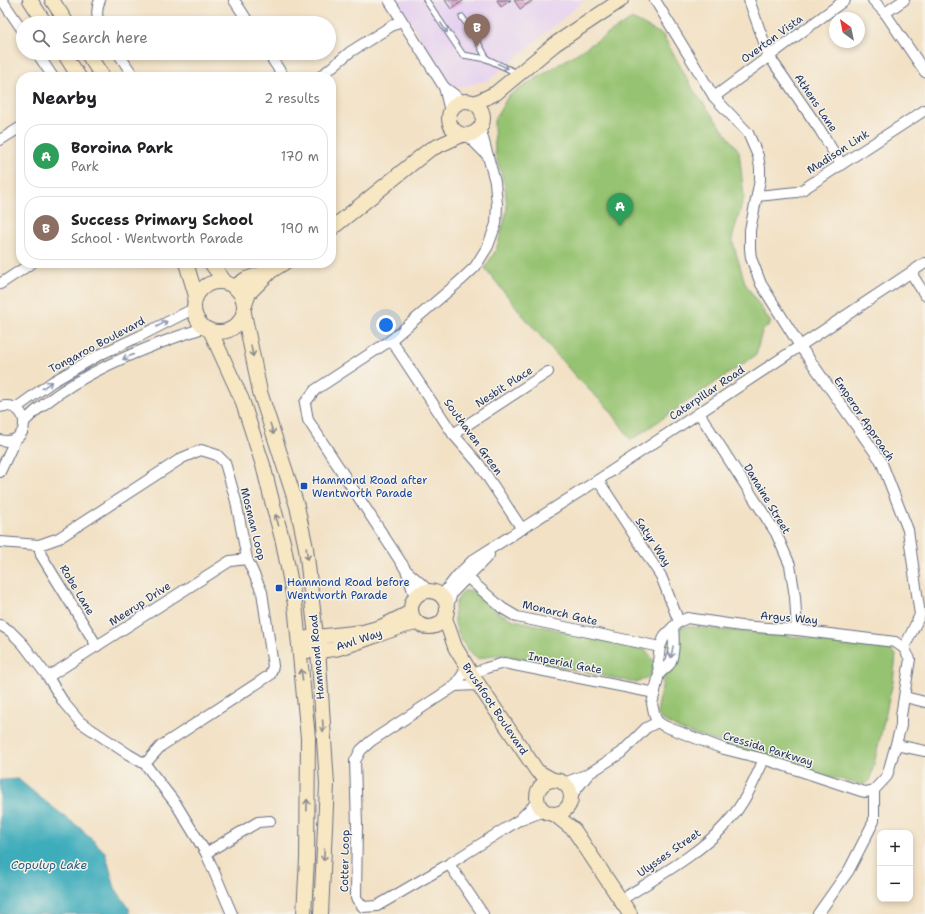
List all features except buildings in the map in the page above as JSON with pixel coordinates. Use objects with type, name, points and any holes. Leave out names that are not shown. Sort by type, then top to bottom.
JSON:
[{"type":"main road","points":[[30,0],[40,16]]},
{"type":"main road","points":[[52,0],[62,16]]},
{"type":"main road","points":[[475,111],[555,44],[616,1]]},
{"type":"main road","points":[[68,60],[76,72]]},
{"type":"main road","points":[[92,60],[100,72]]},
{"type":"main road","points":[[429,150],[449,116],[453,106],[475,111]]},
{"type":"main road","points":[[336,225],[429,150],[477,131],[475,111]]},
{"type":"main road","points":[[449,116],[454,131],[465,135]]},
{"type":"main road","name":"Hammond Road","points":[[187,268],[195,302],[197,321],[207,330],[242,400],[263,465],[283,542],[295,604],[308,738],[307,859],[304,914]]},
{"type":"main road","name":"Hammond Road","points":[[216,268],[240,294],[245,309],[260,392],[297,506],[306,548],[317,643],[327,784],[321,914]]},
{"type":"main road","points":[[207,330],[224,333],[232,330],[239,324],[249,293],[276,268]]},
{"type":"main road","points":[[195,302],[205,285],[215,282],[230,284],[271,271]]},
{"type":"main road","points":[[428,590],[438,592],[445,606],[438,625],[419,620],[412,601],[423,591],[428,590]]},
{"type":"main road","name":"Brushfoot Boulevard","points":[[445,606],[455,647],[469,670],[537,771],[564,791]]},
{"type":"main road","name":"Awl Way","points":[[299,646],[317,643],[337,649],[369,639],[419,620]]},
{"type":"main road","name":"Brushfoot Boulevard","points":[[419,620],[455,647]]},
{"type":"main road","points":[[537,771],[544,804],[574,830],[630,914]]},
{"type":"main road","points":[[544,804],[544,783],[564,791]]},
{"type":"main road","points":[[544,804],[563,811],[564,791]]},
{"type":"main road","points":[[564,791],[574,830]]},
{"type":"street","points":[[2,0],[16,21]]},
{"type":"street","points":[[97,16],[98,4],[100,0]]},
{"type":"street","points":[[234,0],[244,16]]},
{"type":"street","points":[[389,0],[444,87],[475,111],[495,182],[497,205],[496,224],[488,246],[475,267],[391,340],[315,390],[305,403],[308,420],[406,570],[428,590]]},
{"type":"street","name":"Emperor Approach","points":[[655,0],[714,97],[748,133],[758,156],[760,180],[750,230],[751,258],[761,284],[800,346],[881,461],[908,530],[920,615],[904,648]]},
{"type":"street","name":"Athens Lane","points":[[749,0],[769,56],[820,130],[841,164]]},
{"type":"street","name":"Overton Vista","points":[[714,97],[845,0]]},
{"type":"street","points":[[873,0],[885,13],[925,72]]},
{"type":"street","points":[[885,13],[904,0]]},
{"type":"street","points":[[326,72],[350,52],[402,20]]},
{"type":"street","points":[[42,60],[50,72]]},
{"type":"street","points":[[123,60],[131,72]]},
{"type":"street","points":[[273,60],[281,72]]},
{"type":"street","points":[[444,87],[449,116]]},
{"type":"street","name":"Madison Link","points":[[757,196],[797,192],[925,110]]},
{"type":"street","points":[[0,140],[16,130]]},
{"type":"street","points":[[465,135],[488,156]]},
{"type":"street","name":"Caterpillar Road","points":[[445,606],[457,576],[473,560],[598,480],[925,263]]},
{"type":"street","points":[[0,284],[24,268]]},
{"type":"street","points":[[911,273],[925,295]]},
{"type":"street","name":"Tongaroo Boulevard","points":[[16,408],[52,382],[195,302]]},
{"type":"street","points":[[24,422],[42,405],[77,382],[121,359],[166,340],[207,330]]},
{"type":"street","name":"Southaven Green","points":[[391,340],[453,434],[479,464],[522,529]]},
{"type":"street","name":"Nesbit Place","points":[[453,434],[548,372]]},
{"type":"street","points":[[0,407],[10,406],[16,408],[23,416],[24,422],[22,432],[15,440],[0,472]]},
{"type":"street","name":"Danaine Street","points":[[699,412],[776,533],[790,565],[795,597],[797,630]]},
{"type":"street","points":[[0,440],[15,440]]},
{"type":"street","name":"Mosman Loop","points":[[40,545],[59,538],[182,458],[201,450],[217,455],[225,463],[236,501],[247,559],[262,592],[273,666],[270,675],[161,746],[145,764]]},
{"type":"street","name":"Satyr Way","points":[[598,480],[660,576],[676,624]]},
{"type":"street","points":[[0,542],[40,545]]},
{"type":"street","name":"Caterpillar Road","points":[[445,606],[452,593],[502,542]]},
{"type":"street","name":"Robe Lane","points":[[40,545],[41,555],[97,646]]},
{"type":"street","name":"Meerup Drive","points":[[48,677],[230,561],[247,559]]},
{"type":"street","points":[[406,570],[415,597]]},
{"type":"street","name":"Monarch Gate","points":[[467,577],[502,608],[517,617],[660,647]]},
{"type":"street","name":"Argus Way","points":[[676,624],[687,618],[741,626],[797,630],[895,642],[904,648]]},
{"type":"street","points":[[564,791],[621,753],[646,728],[658,722],[655,717],[652,704],[659,674],[658,662],[660,647],[665,635],[676,624]]},
{"type":"street","points":[[659,674],[669,665],[676,624]]},
{"type":"street","points":[[0,625],[10,631],[23,644],[48,677],[64,703],[80,722],[145,764],[176,804],[206,853],[232,914]]},
{"type":"street","points":[[878,786],[887,776],[901,726],[901,716],[910,660],[904,648]]},
{"type":"street","name":"Imperial Gate","points":[[469,670],[486,668],[504,663],[655,692]]},
{"type":"street","points":[[456,686],[463,674],[469,670]]},
{"type":"street","points":[[456,686],[475,685],[480,687]]},
{"type":"street","name":"Cotter Loop","points":[[456,686],[371,741],[361,750],[355,761],[357,825],[356,898],[363,907],[377,906],[449,864],[544,804]]},
{"type":"street","points":[[904,697],[925,702]]},
{"type":"street","points":[[819,914],[849,870],[874,821],[878,786],[894,728],[901,716]]},
{"type":"street","name":"Cressida Parkway","points":[[658,722],[664,726],[724,749],[764,759],[861,791],[866,792],[878,786]]},
{"type":"street","points":[[896,745],[925,751]]},
{"type":"street","name":"Ulysses Street","points":[[621,900],[702,847],[727,823],[750,791],[764,759]]},
{"type":"street","points":[[206,853],[258,822],[270,821]]},
{"type":"street","points":[[449,864],[483,914]]},
{"type":"lane","points":[[426,0],[463,55],[488,59],[518,74]]},
{"type":"lane","points":[[462,16],[488,59]]},
{"type":"shaded area","points":[[397,0],[585,0],[489,80],[452,89]]},
{"type":"green space","points":[[632,19],[663,35],[694,91],[739,151],[744,197],[732,239],[745,283],[771,323],[762,331],[756,355],[631,440],[610,410],[576,377],[525,318],[485,268],[496,250],[507,208],[505,186],[495,153],[494,121],[508,96]]},
{"type":"green space","points":[[464,591],[474,591],[497,612],[514,620],[646,650],[654,661],[651,675],[637,683],[506,655],[493,655],[479,659],[462,641],[456,626],[456,602]]},
{"type":"green space","points":[[684,626],[840,641],[889,648],[896,655],[893,682],[870,781],[862,785],[801,769],[681,730],[661,719],[657,713],[672,634]]},
{"type":"water","name":"Copulup Lake","points":[[18,779],[80,828],[105,852],[115,888],[129,908],[130,914],[0,914],[0,780]]},
{"type":"place","name":"Success Primary School","points":[[477,47]]},
{"type":"place","name":"Boroina Park","points":[[620,226]]},
{"type":"place","name":"Hammond Road after Wentworth Parade","points":[[304,486]]},
{"type":"place","name":"Hammond Road before Wentworth Parade","points":[[279,588]]}]
